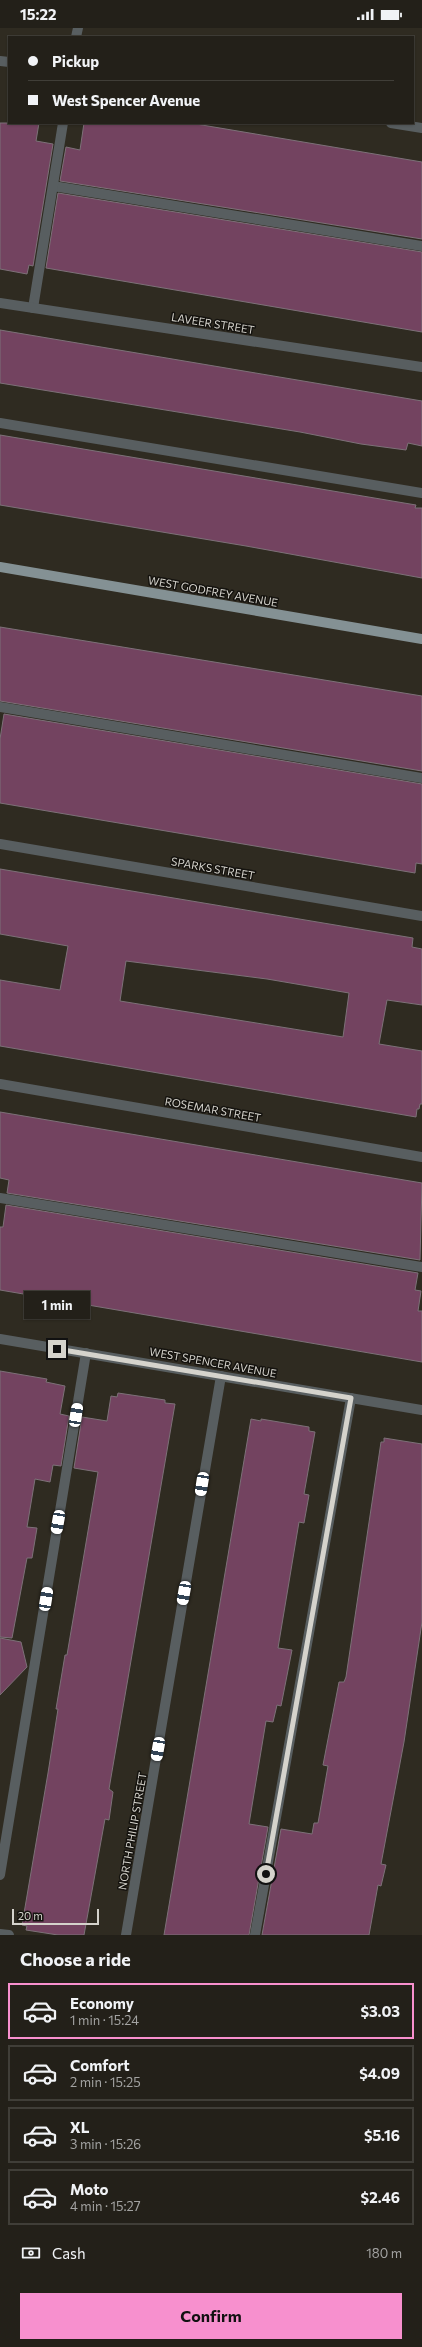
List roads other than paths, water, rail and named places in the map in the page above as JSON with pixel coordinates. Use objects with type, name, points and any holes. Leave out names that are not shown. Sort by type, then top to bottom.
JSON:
[{"type":"main road","name":"WEST GODFREY AVENUE","points":[[0,567],[422,639]]},
{"type":"street","points":[[33,308],[63,124]]},
{"type":"street","points":[[398,124],[422,128]]},
{"type":"street","points":[[53,186],[422,246]]},
{"type":"street","name":"LAVEER STREET","points":[[0,303],[422,367]]},
{"type":"street","points":[[0,423],[422,493]]},
{"type":"street","points":[[0,708],[422,778]]},
{"type":"street","name":"SPARKS STREET","points":[[0,844],[422,916]]},
{"type":"street","name":"ROSEMAR STREET","points":[[0,1084],[422,1157]]},
{"type":"street","points":[[0,1198],[422,1267]]},
{"type":"street","name":"WEST SPENCER AVENUE","points":[[0,1339],[422,1410]]},
{"type":"street","points":[[0,1875],[86,1353]]},
{"type":"street","name":"NORTH PHILIP STREET","points":[[126,1935],[221,1376]]},
{"type":"street","points":[[255,1935],[351,1398]]},
{"type":"street","points":[[0,1934],[9,1935]]}]
